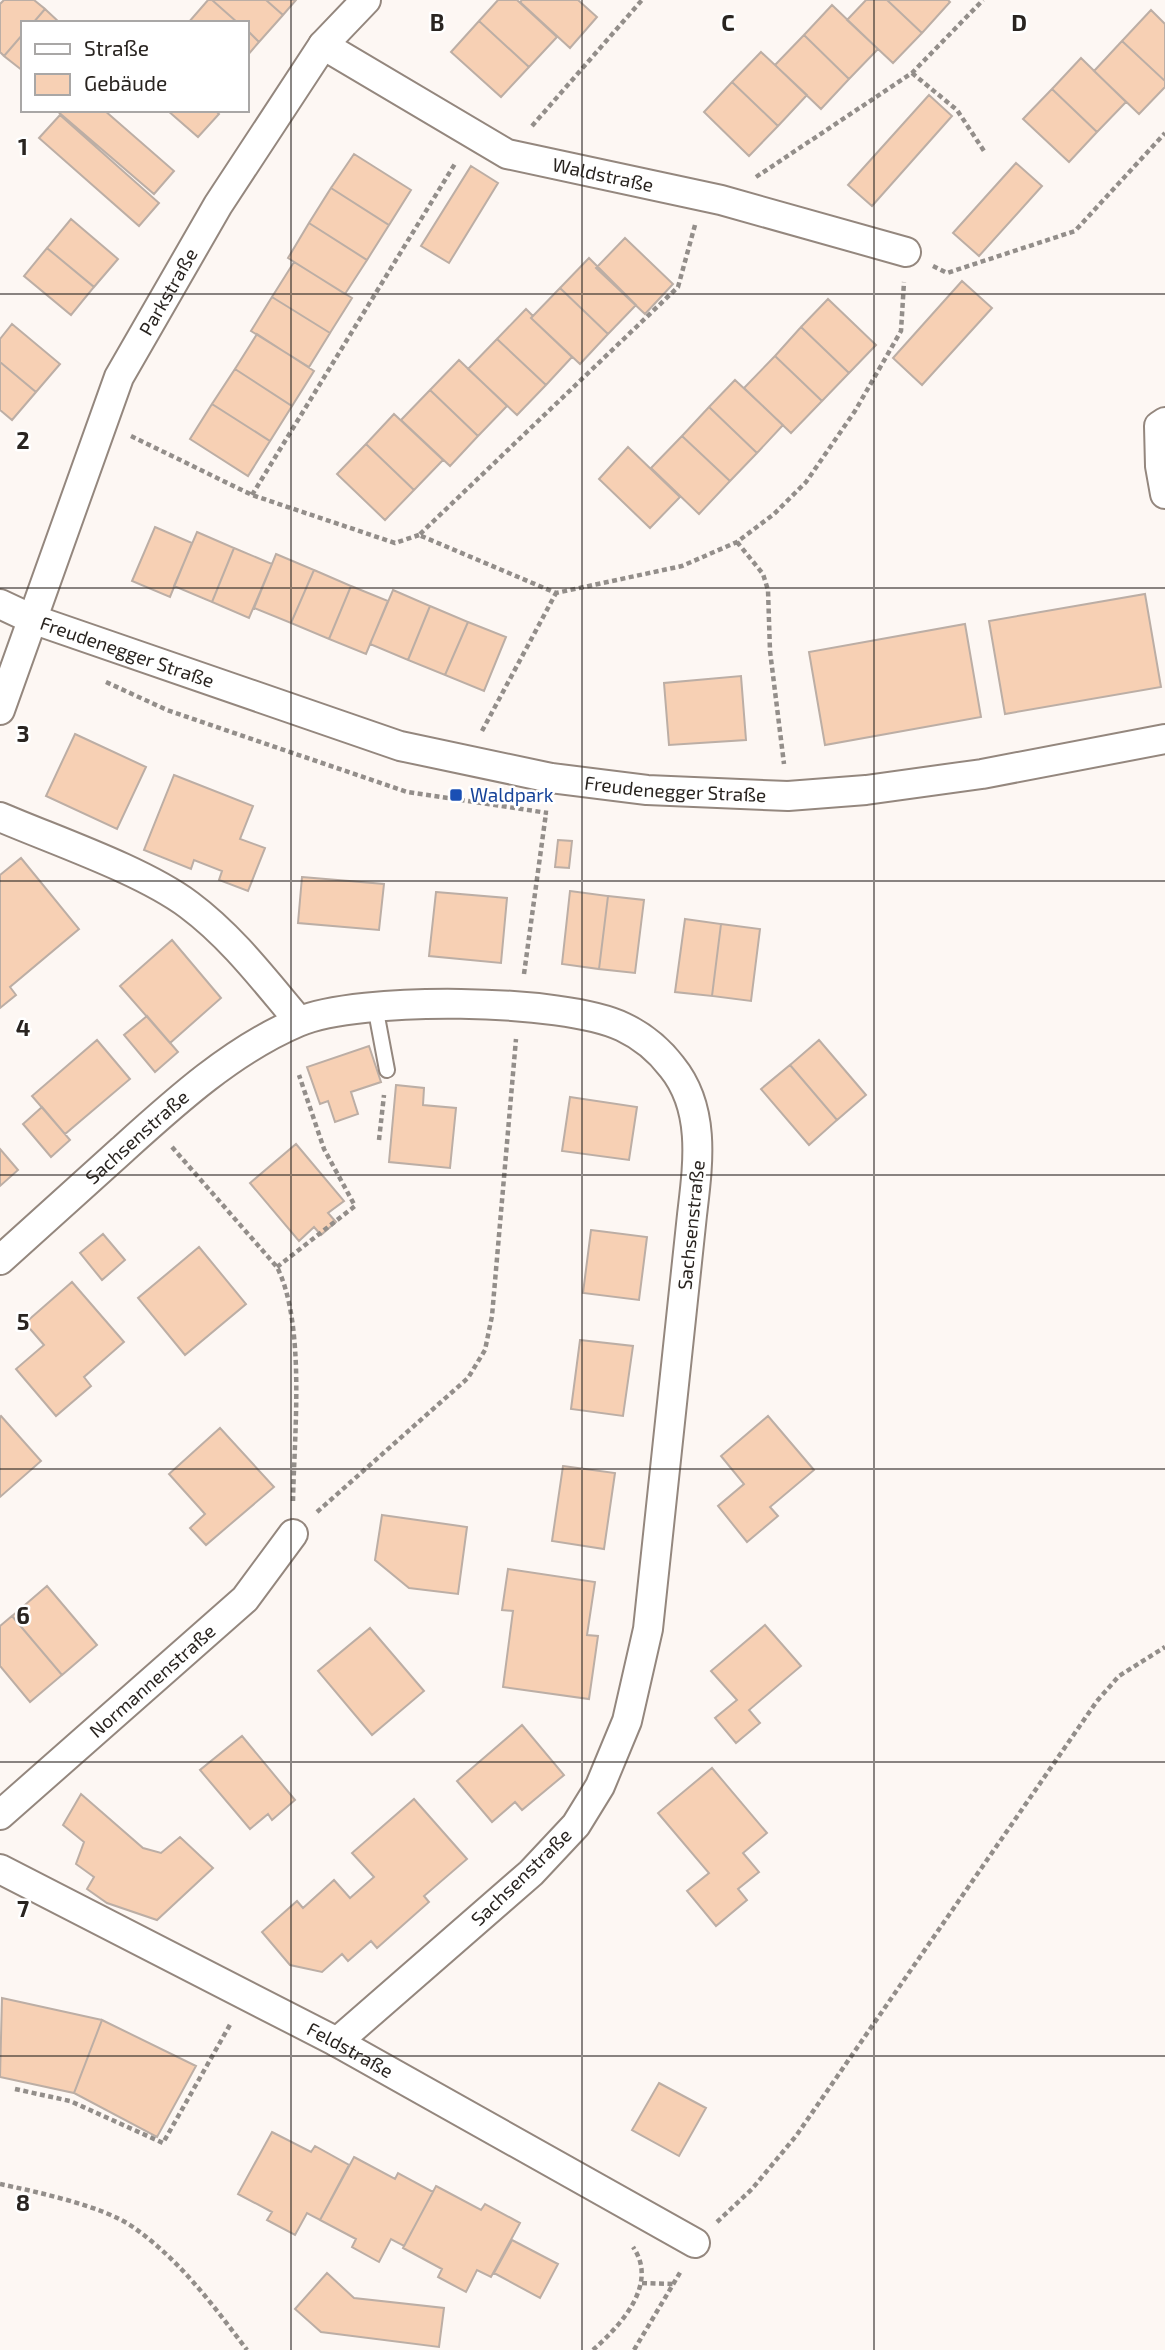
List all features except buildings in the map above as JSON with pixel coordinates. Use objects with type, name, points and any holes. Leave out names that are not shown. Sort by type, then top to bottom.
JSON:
[{"type":"street","name":"Parkstraße","points":[[0,710],[118,377],[218,205],[323,46],[366,0]]},
{"type":"street","name":"Waldstraße","points":[[323,46],[507,154],[712,198],[906,252]]},
{"type":"street","points":[[1165,422],[1159,426],[1160,466],[1165,494]]},
{"type":"street","name":"Freudenegger Straße","points":[[0,604],[32,619],[400,746],[551,778],[647,790],[788,796],[866,790],[982,774],[1165,739]]},
{"type":"street","points":[[0,817],[110,864],[188,905],[249,961],[299,1021]]},
{"type":"street","name":"Sachsenstraße","points":[[0,1260],[151,1124],[251,1046],[299,1021],[360,1006],[519,1007],[587,1016],[621,1026],[652,1045],[674,1069],[692,1106],[699,1148],[648,1629],[626,1721],[600,1786],[576,1825],[531,1873],[337,2042]]},
{"type":"street","name":"Normannenstraße","points":[[0,1815],[245,1599],[293,1534]]},
{"type":"street","name":"Feldstraße","points":[[0,1868],[337,2042],[695,2243]]},
{"type":"lane","points":[[375,1006],[387,1070]]},
{"type":"path","points":[[507,154],[642,0]]},
{"type":"path","points":[[102,422],[252,495],[395,543],[419,535],[678,287],[712,198],[912,73],[983,0]]},
{"type":"path","points":[[912,73],[957,110],[984,151]]},
{"type":"path","points":[[252,495],[473,134]]},
{"type":"path","points":[[419,535],[556,593],[682,566],[737,542],[774,514],[806,482],[862,400],[901,331],[906,252],[947,272],[1075,231],[1165,134]]},
{"type":"path","points":[[737,542],[763,574],[768,590],[770,651],[788,796]]},
{"type":"path","points":[[467,761],[556,593]]},
{"type":"path","points":[[293,1534],[468,1378],[485,1350],[492,1316],[519,1007],[551,778]]},
{"type":"path","points":[[379,1140],[387,1070]]},
{"type":"path","points":[[277,1267],[355,1206],[324,1149],[299,1075]]},
{"type":"path","points":[[151,1124],[277,1267],[287,1286],[295,1321],[293,1534]]},
{"type":"path","points":[[634,2350],[675,2284],[695,2243],[752,2189],[796,2136],[1097,1701],[1119,1676],[1165,1647]]},
{"type":"path","points":[[15,2089],[71,2101],[163,2143],[247,1996]]},
{"type":"path","points":[[0,2184],[60,2197],[132,2226],[192,2279],[247,2350]]},
{"type":"path","points":[[593,2350],[629,2312],[642,2283],[640,2257],[626,2236]]},
{"type":"path","points":[[642,2283],[675,2284]]},
{"type":"place","name":"Waldpark","points":[[456,795]]}]
